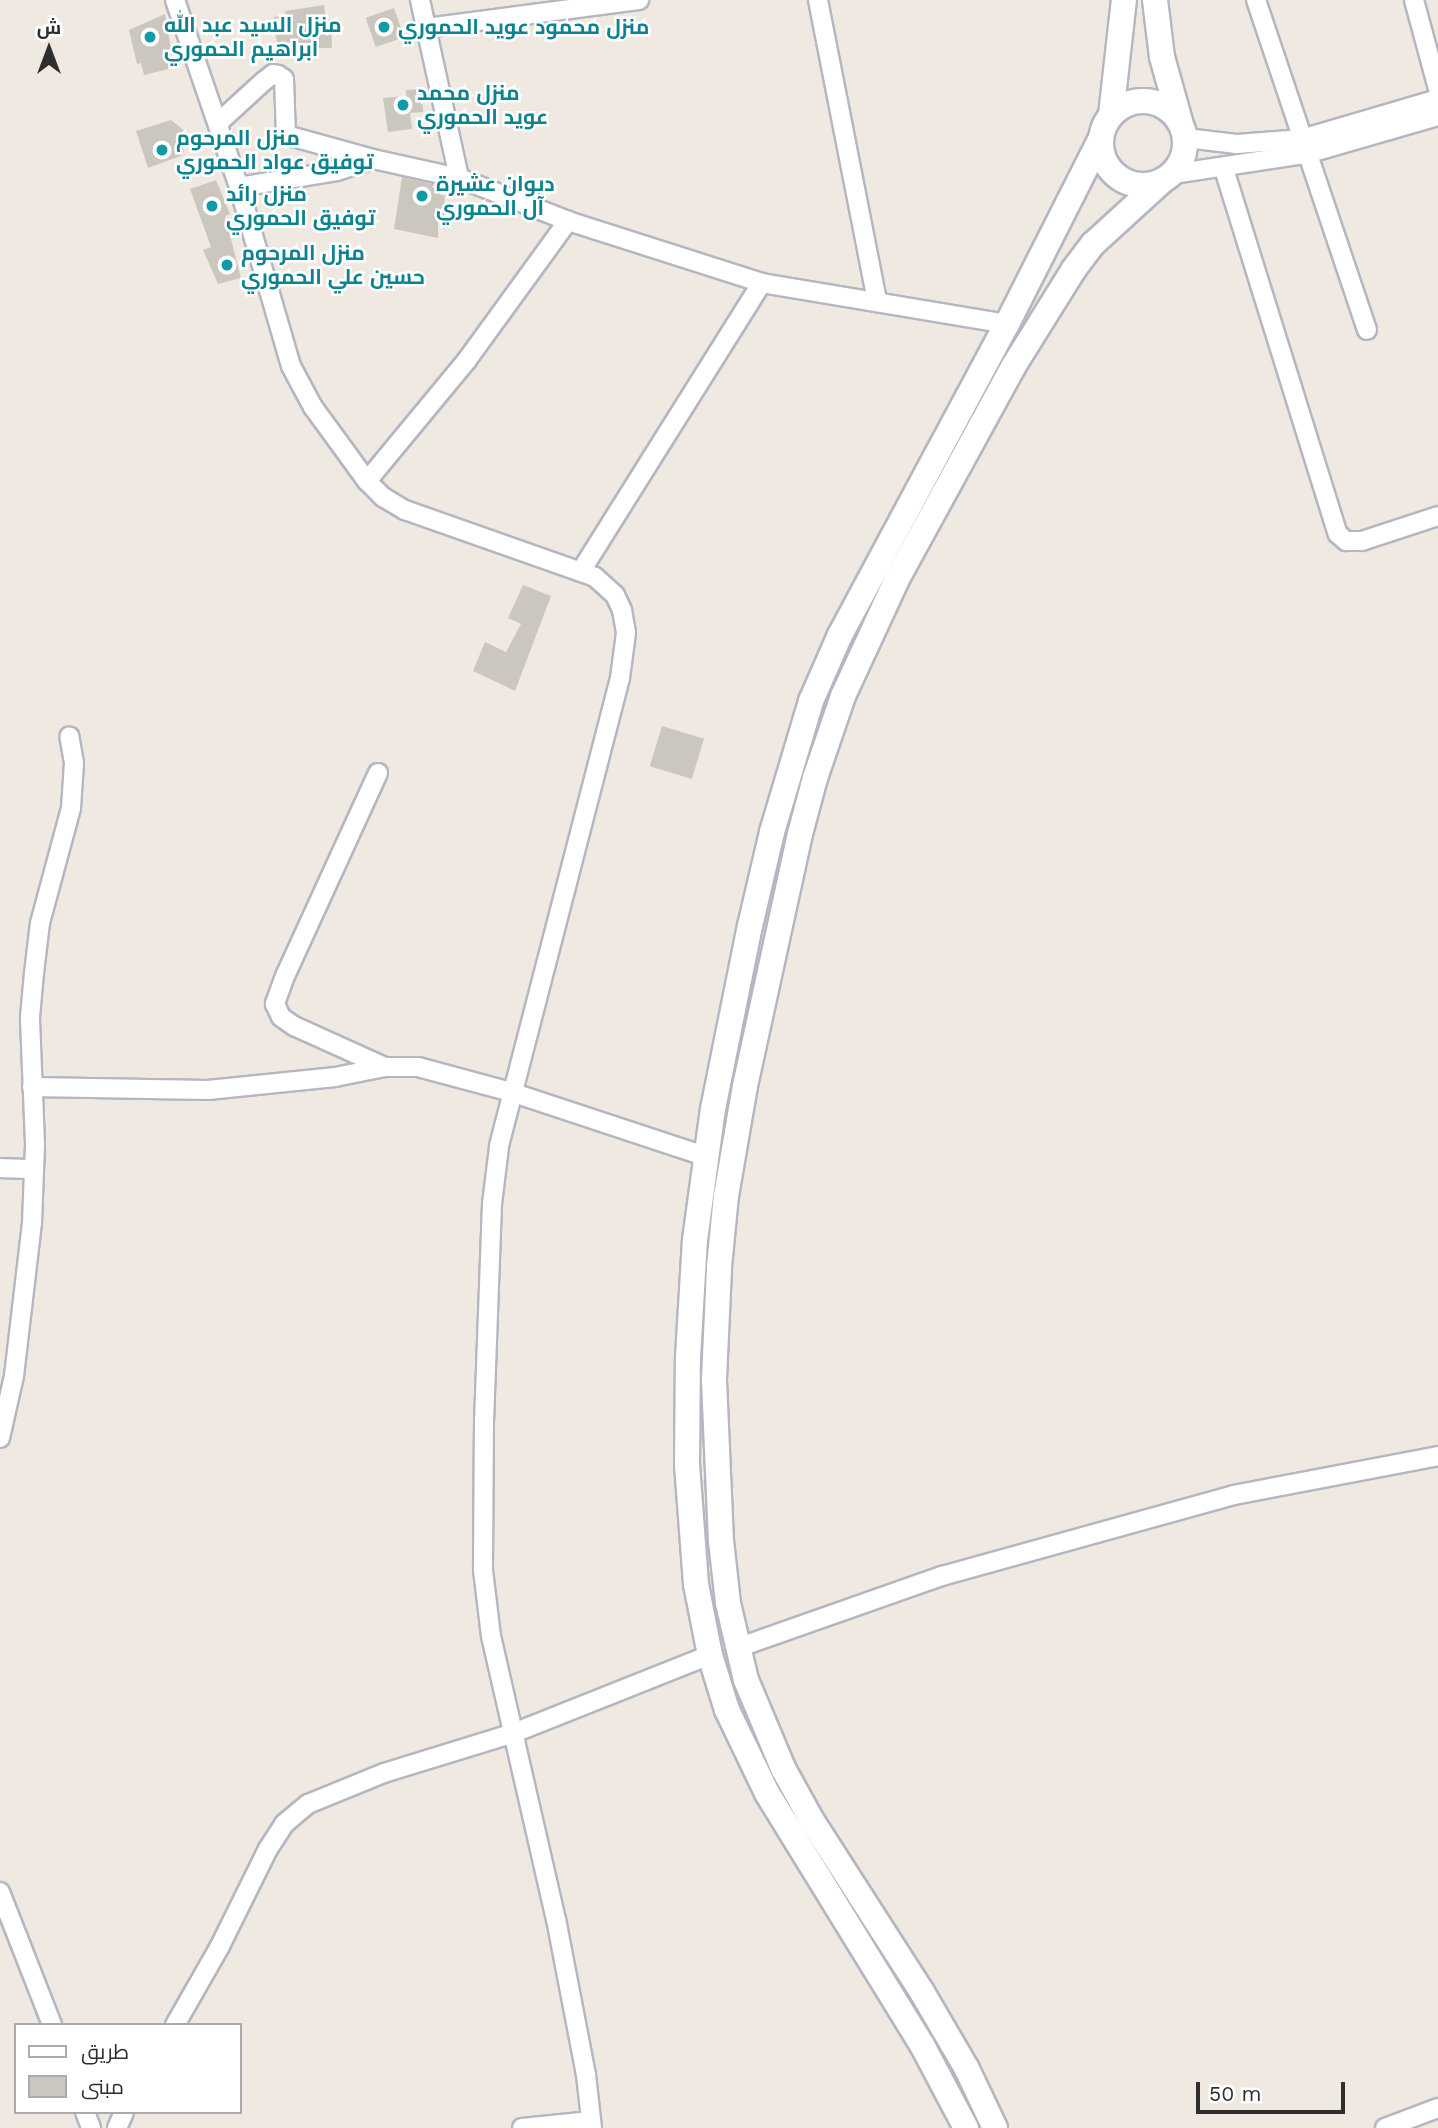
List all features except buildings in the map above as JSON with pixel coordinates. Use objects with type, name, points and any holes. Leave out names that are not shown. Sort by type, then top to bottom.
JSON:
[{"type":"main road","points":[[966,2128],[922,2045],[767,1793],[727,1710],[710,1655],[696,1584],[687,1465],[688,1357],[696,1230],[705,1156],[772,831],[811,701],[840,635],[1006,324],[1101,138],[1111,115],[1125,0]]},
{"type":"main road","points":[[995,2128],[967,2069],[922,1992],[811,1819],[783,1768],[762,1723],[737,1648],[720,1528],[714,1379],[719,1267],[735,1131],[815,778],[843,696],[897,579],[1013,367],[1083,257],[1181,164],[1183,130],[1162,57],[1155,0]]},
{"type":"main road","points":[[1111,115],[1130,103],[1153,102],[1164,106],[1183,130]]},
{"type":"main road","points":[[1101,138],[1106,163],[1124,181],[1136,185],[1167,178]]},
{"type":"street","points":[[175,0],[239,187],[291,366],[313,407],[367,481],[383,497],[405,510],[581,571],[604,583],[615,595],[622,610],[626,633],[625,651],[564,899],[511,1092],[499,1147],[492,1204],[482,1542],[491,1636],[511,1734],[556,1919],[586,2076],[592,2124],[522,2128]]},
{"type":"street","points":[[420,0],[459,178]]},
{"type":"street","points":[[426,28],[639,0]]},
{"type":"street","points":[[818,0],[877,302]]},
{"type":"street","points":[[1256,0],[1367,330]]},
{"type":"street","points":[[1414,0],[1438,89]]},
{"type":"street","points":[[218,122],[264,81],[273,74],[278,75],[284,79],[286,135],[373,159],[459,178],[568,221],[762,283],[1006,324]]},
{"type":"street","points":[[1183,130],[1237,144],[1304,147],[1438,99]]},
{"type":"street","points":[[1167,178],[1224,169],[1304,147],[1438,116]]},
{"type":"street","points":[[239,187],[337,171],[373,159]]},
{"type":"street","points":[[1224,169],[1338,534],[1346,541],[1362,541],[1438,516]]},
{"type":"street","points":[[367,481],[467,360],[568,221]]},
{"type":"street","points":[[581,571],[762,283]]},
{"type":"street","points":[[0,1438],[14,1376],[32,1223],[34,1170],[30,1017],[34,973],[40,923],[71,808],[74,763],[69,736]]},
{"type":"street","points":[[378,773],[285,976],[275,1004],[281,1017],[294,1026],[385,1067]]},
{"type":"street","points":[[32,1087],[208,1090],[295,1082],[385,1067],[418,1067],[511,1092],[705,1156]]},
{"type":"street","points":[[0,1168],[34,1170]]},
{"type":"street","points":[[737,1648],[918,1583],[1210,1501],[1268,1487],[1396,1467],[1438,1457]]},
{"type":"street","points":[[176,2023],[220,1945],[268,1849],[294,1815],[338,1790],[511,1734],[710,1655]]},
{"type":"street","points":[[0,1892],[51,2023]]},
{"type":"street","points":[[1385,2128],[1438,2108]]},
{"type":"place","name":"منزل محمود عويد الحموري","points":[[384,27]]},
{"type":"place","name":"منزل السيد عبد الله ابراهيم الحموري","points":[[150,37]]},
{"type":"place","name":"منزل محمد عويد الحموري","points":[[403,105]]},
{"type":"place","name":"منزل المرحوم توفيق عواد الحموري","points":[[162,150]]},
{"type":"place","name":"ديوان عشيرة آل الحموري","points":[[422,196]]},
{"type":"place","name":"منزل رائد توفيق الحموري","points":[[212,206]]},
{"type":"place","name":"منزل المرحوم حسين علي الحموري","points":[[227,265]]}]
